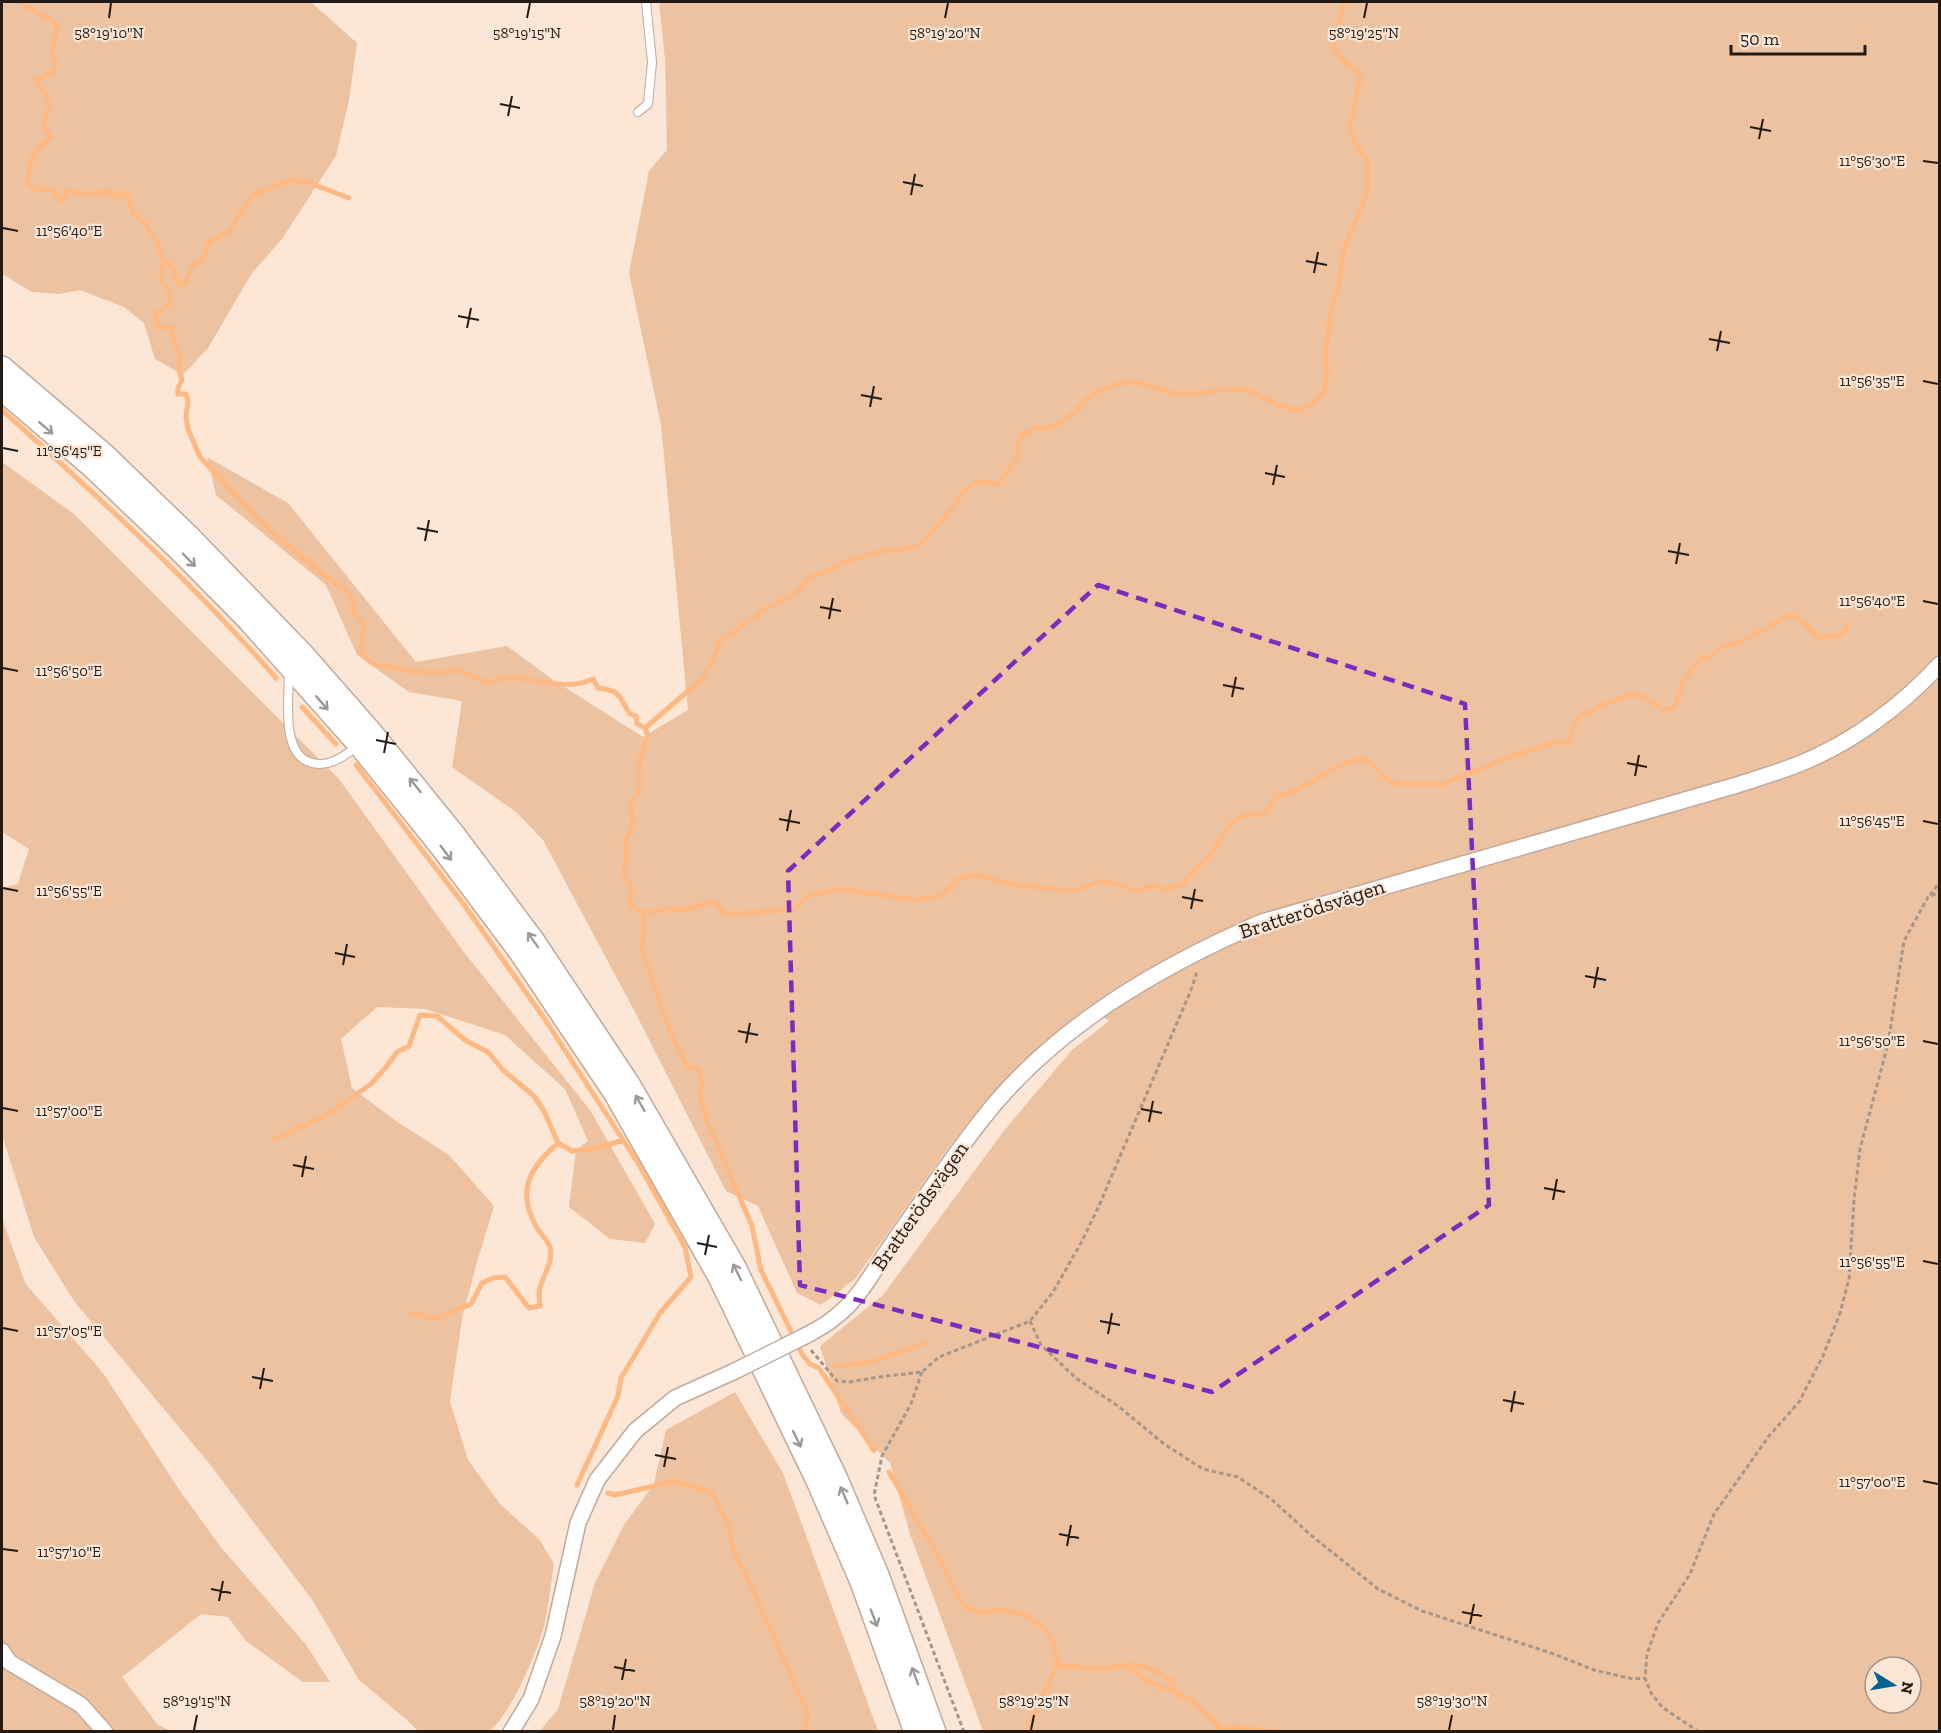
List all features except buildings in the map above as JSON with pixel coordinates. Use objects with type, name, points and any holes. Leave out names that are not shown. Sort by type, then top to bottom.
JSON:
[{"type":"main road","points":[[2,367],[104,454],[190,537],[302,653],[519,951],[615,1094],[714,1267],[819,1483],[861,1582],[915,1731]]},
{"type":"main road","points":[[2,390],[91,466],[180,551],[289,665],[366,740],[454,834],[540,951],[629,1084],[735,1268],[836,1476],[878,1575],[935,1731]]},
{"type":"street","name":"Bratterödsvägen","points":[[511,1731],[531,1699],[553,1636],[578,1523],[597,1480],[635,1431],[675,1398],[735,1371],[836,1318],[862,1289],[981,1121],[1018,1078],[1086,1019],[1163,970],[1222,939],[1262,922],[1737,785],[1801,763],[1861,732],[1897,705],[1940,664]]},
{"type":"street","points":[[2,1651],[9,1662],[81,1705],[105,1731]]},
{"type":"lane","points":[[638,112],[648,104],[652,62],[646,2]]},
{"type":"lane","points":[[289,665],[289,730],[297,755],[318,764],[331,762],[340,759],[366,740]]},
{"type":"path","points":[[1699,1731],[1662,1707],[1651,1694],[1645,1678],[1647,1654],[1658,1623],[1690,1574],[1714,1514],[1769,1436],[1799,1402],[1824,1356],[1840,1313],[1849,1279],[1860,1149],[1888,1044],[1904,941],[1928,897],[1940,882]]},
{"type":"path","points":[[1928,897],[1940,892]]},
{"type":"path","points":[[963,1731],[874,1495],[882,1456],[911,1404],[922,1372],[939,1357],[1030,1321],[1053,1292],[1098,1208],[1191,990],[1197,969],[1193,956]]},
{"type":"path","points":[[1030,1321],[1041,1345],[1077,1379],[1118,1406],[1164,1444],[1203,1469],[1238,1477],[1271,1499],[1312,1536],[1378,1588],[1422,1611],[1554,1654],[1594,1670],[1633,1679],[1645,1678]]},
{"type":"path","points":[[803,1337],[814,1357],[837,1381],[849,1382],[922,1372]]},
{"type":"highlighted area","points":[[1098,585],[1465,704],[1489,1205],[1212,1392],[800,1285],[788,871]]},
{"type":"shaded area","points":[[2,2],[311,2],[357,43],[349,100],[336,156],[282,239],[252,273],[208,348],[183,375],[155,359],[144,323],[124,307],[80,290],[59,294],[32,292],[2,274]]},
{"type":"shaded area","points":[[659,2],[1939,2],[1939,1731],[983,1731],[910,1534],[890,1463],[841,1413],[820,1346],[883,1295],[1003,1132],[1071,1051],[1109,1021],[1089,1006],[1052,1036],[975,1114],[855,1279],[821,1305],[797,1293],[758,1206],[726,1191],[637,1016],[543,840],[516,812],[452,767],[462,701],[409,692],[357,655],[326,585],[216,495],[207,457],[288,503],[416,662],[507,646],[552,679],[643,737],[688,710],[661,425],[629,273],[649,171],[667,150],[665,59]]},
{"type":"shaded area","points":[[2,462],[74,514],[339,779],[463,951],[590,1110],[655,1224],[645,1243],[610,1239],[569,1207],[576,1150],[588,1141],[565,1089],[505,1035],[425,1009],[377,1007],[341,1039],[352,1088],[396,1121],[449,1155],[494,1206],[462,1319],[450,1401],[468,1460],[500,1504],[539,1539],[554,1564],[546,1616],[538,1644],[506,1712],[490,1731],[418,1731],[359,1680],[313,1601],[212,1467],[74,1301],[34,1237],[2,1135],[2,888],[18,884],[29,849],[2,832]]},
{"type":"shaded area","points":[[2,1218],[25,1283],[103,1373],[180,1491],[220,1546],[307,1646],[330,1682],[303,1682],[246,1641],[228,1617],[201,1614],[122,1677],[157,1724],[170,1731],[2,1731]]},
{"type":"shaded area","points":[[735,1392],[783,1473],[878,1731],[540,1731],[558,1709],[595,1583],[624,1525],[654,1484],[666,1430]]},
{"type":"waterway","points":[[21,2],[57,25],[52,56],[56,61],[54,71],[36,79],[48,100],[48,111],[43,126],[51,137],[35,152],[28,183],[35,189],[53,189],[59,199],[64,200],[68,191],[93,195],[107,191],[119,198],[120,193],[126,193],[134,214],[146,224],[163,259],[161,280],[170,294],[170,302],[156,312],[158,328],[172,327],[173,339],[181,358],[178,366],[182,380],[178,394],[186,394],[188,429],[200,457],[265,526],[335,584],[345,589],[354,600],[352,610],[364,626],[361,641],[364,656],[372,663],[382,666],[421,672],[459,670],[488,683],[514,678],[566,685],[593,679],[598,688],[618,695],[630,714],[636,716],[637,724],[645,728],[648,736],[639,762],[639,792],[630,807],[633,824],[625,843],[627,852],[623,875],[633,888],[630,897],[631,904],[645,914],[642,948],[667,1023],[683,1059],[689,1067],[699,1069],[702,1082],[700,1096],[706,1118],[752,1226],[761,1270],[802,1354],[810,1364],[819,1368],[874,1450]]},
{"type":"waterway","points":[[645,728],[702,679],[712,663],[721,638],[732,634],[765,609],[791,596],[809,578],[869,554],[917,547],[955,505],[964,490],[975,483],[998,484],[1017,459],[1018,444],[1024,434],[1036,428],[1051,427],[1067,419],[1092,394],[1114,385],[1137,382],[1172,393],[1195,394],[1245,389],[1296,410],[1311,405],[1324,393],[1330,318],[1339,283],[1344,248],[1368,192],[1367,160],[1356,145],[1350,127],[1361,74],[1334,51],[1344,2]]},
{"type":"waterway","points":[[163,259],[173,267],[180,287],[187,280],[193,264],[199,263],[206,253],[209,242],[229,232],[252,195],[291,180],[307,182],[349,198]]},
{"type":"waterway","points":[[2,410],[177,573],[276,678]]},
{"type":"waterway","points":[[645,914],[671,908],[682,910],[714,902],[726,914],[792,910],[809,895],[841,889],[915,900],[941,896],[960,878],[974,875],[1023,886],[1073,891],[1100,881],[1122,885],[1134,891],[1155,886],[1164,889],[1182,885],[1207,858],[1233,821],[1240,817],[1262,815],[1268,810],[1276,796],[1291,793],[1343,764],[1364,759],[1385,778],[1397,784],[1442,784],[1518,754],[1557,742],[1569,742],[1577,719],[1599,706],[1632,694],[1645,697],[1665,710],[1674,707],[1683,682],[1700,659],[1711,657],[1724,645],[1738,643],[1791,615],[1803,622],[1819,638],[1840,635],[1849,624]]},
{"type":"waterway","points":[[302,707],[336,744]]},
{"type":"waterway","points":[[356,765],[462,902],[542,1015],[638,1163],[685,1247],[691,1277],[660,1313],[621,1378],[618,1396],[577,1485]]},
{"type":"waterway","points":[[275,1139],[330,1113],[371,1084],[397,1052],[409,1046],[420,1015],[437,1016],[465,1040],[488,1052],[503,1070],[534,1096],[544,1111],[558,1143],[572,1151],[594,1149],[623,1140]]},
{"type":"waterway","points":[[412,1313],[435,1319],[471,1304],[482,1283],[493,1278],[505,1277],[529,1308],[540,1306],[539,1290],[551,1252],[531,1215],[527,1203],[527,1192],[533,1171],[558,1143]]},
{"type":"waterway","points":[[835,1366],[871,1362],[925,1343]]},
{"type":"waterway","points":[[889,1472],[965,1607],[983,1612],[1001,1610],[1028,1617],[1049,1635],[1058,1665],[1098,1669],[1121,1666],[1134,1671],[1151,1683],[1191,1700],[1222,1729],[1236,1727],[1276,1732]]},
{"type":"waterway","points":[[608,1493],[615,1495],[675,1481],[711,1492],[729,1526],[736,1556],[808,1714],[805,1732]]},
{"type":"waterway","points":[[1025,1732],[1058,1665]]},
{"type":"waterway","points":[[1123,1666],[1144,1666],[1155,1671],[1173,1682],[1174,1692]]}]
